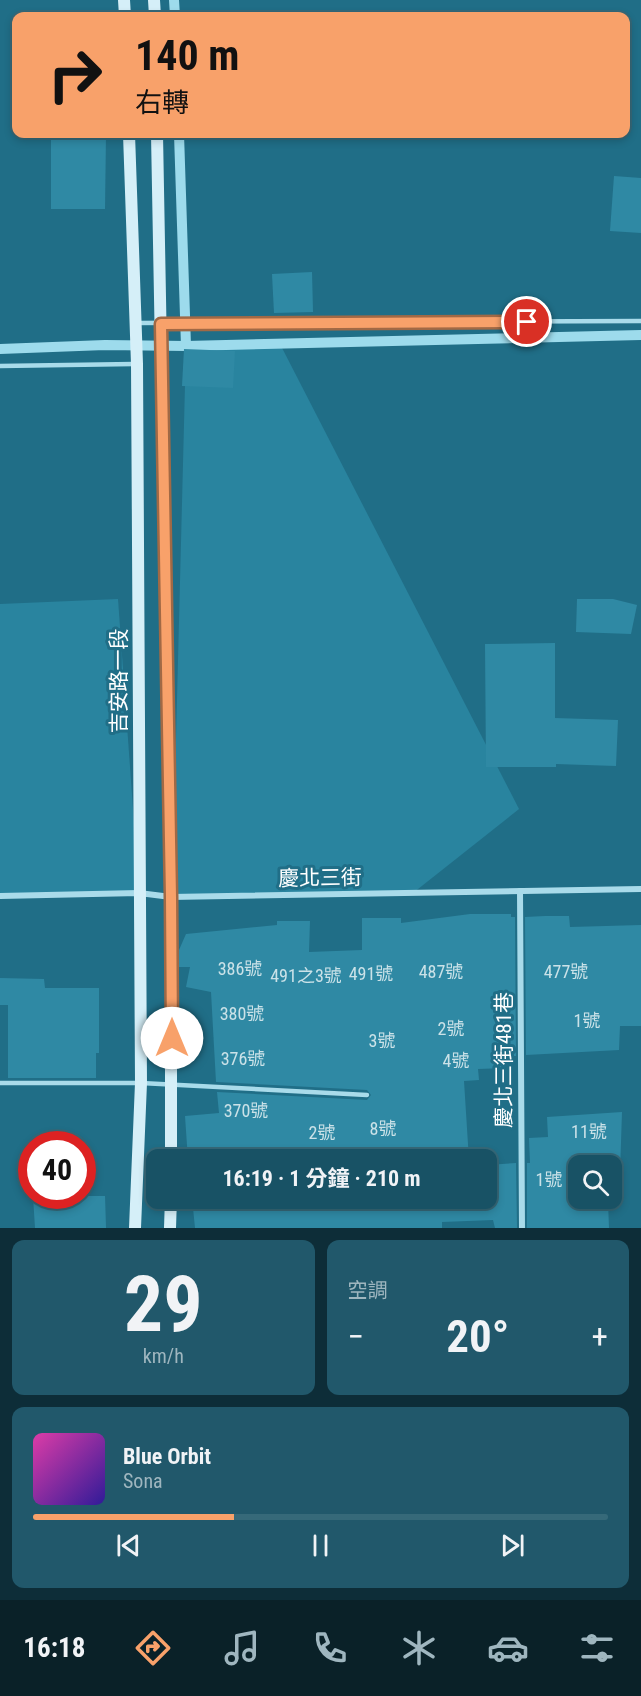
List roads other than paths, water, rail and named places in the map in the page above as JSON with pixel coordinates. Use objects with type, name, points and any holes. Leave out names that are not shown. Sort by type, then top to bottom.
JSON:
[{"type":"street","name":"吉安路一段","points":[[129,138],[137,364],[141,1083],[135,1228]]},
{"type":"street","points":[[157,138],[171,897],[171,1149]]},
{"type":"street","name":"慶北三街","points":[[0,896],[139,893],[171,897],[641,889]]},
{"type":"street","name":"慶北三街481巷","points":[[520,891],[522,1228]]},
{"type":"street","points":[[170,1228],[171,1209]]},
{"type":"lane","points":[[136,323],[641,321]]},
{"type":"lane","points":[[0,366],[137,364]]},
{"type":"lane","points":[[0,1083],[141,1083],[367,1095]]},
{"type":"waterway","points":[[174,0],[175,12]]},
{"type":"waterway","points":[[179,138],[186,346]]},
{"type":"waterway","points":[[0,349],[641,335]]}]
